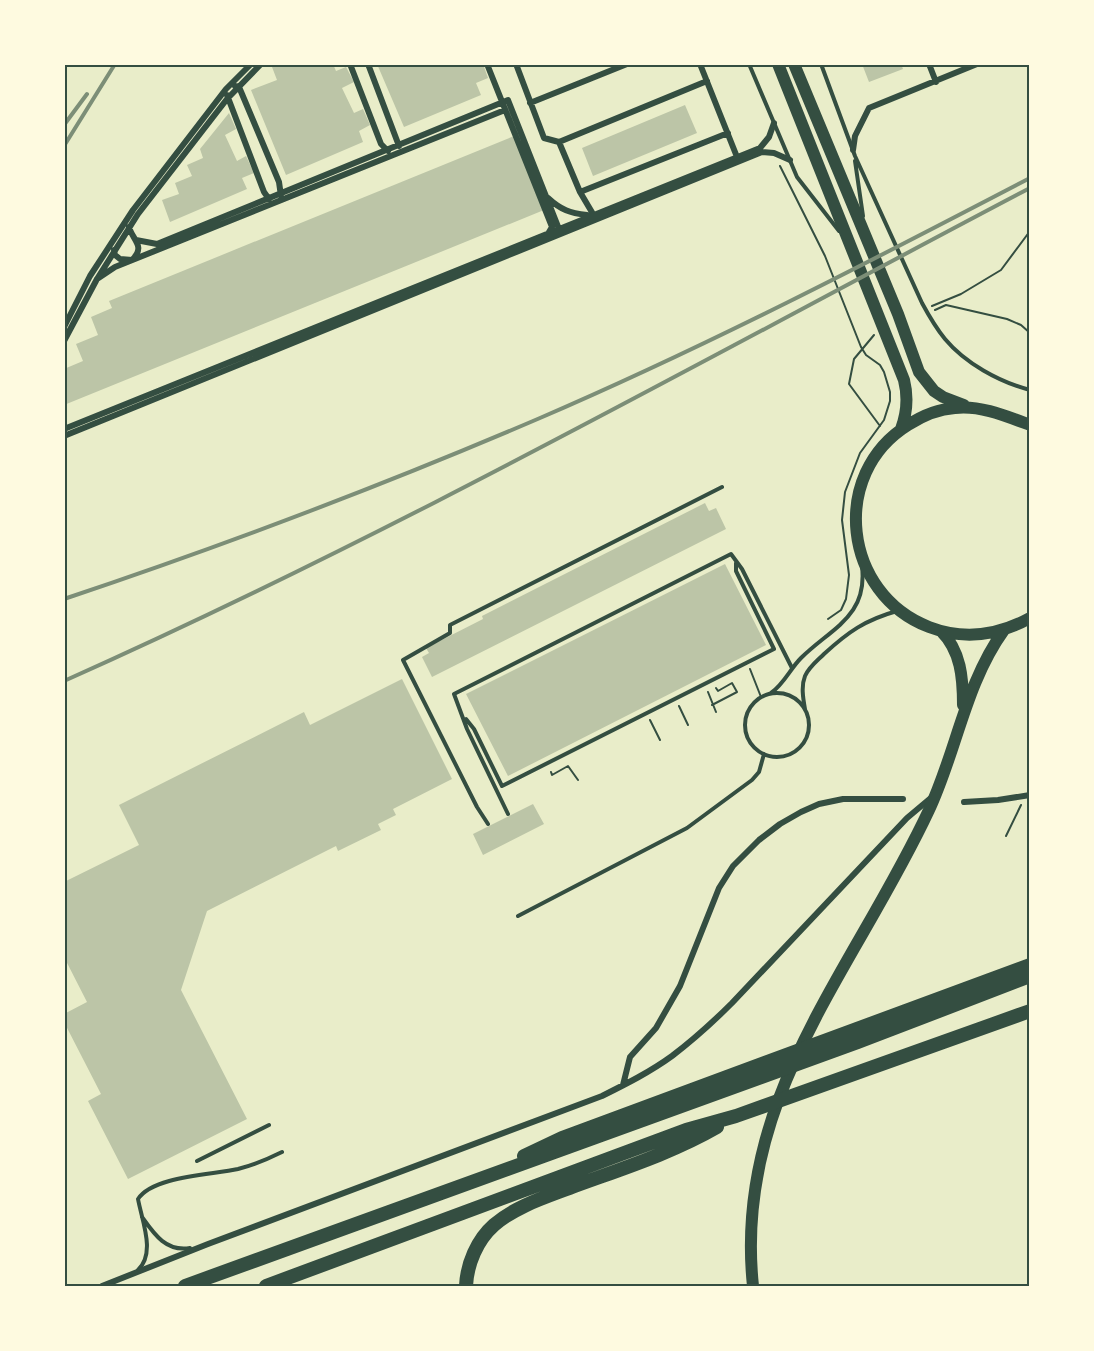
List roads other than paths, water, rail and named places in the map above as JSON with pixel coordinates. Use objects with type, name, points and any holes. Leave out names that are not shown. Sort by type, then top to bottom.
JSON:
[{"type":"highway","points":[[449,1192],[562,1138],[1029,965]]},
{"type":"highway","points":[[185,1287],[858,1042],[1029,976]]},
{"type":"highway","points":[[266,1287],[686,1130],[736,1116],[1029,1011]]},
{"type":"highway","points":[[466,1287],[472,1259],[484,1237],[493,1227],[515,1211],[691,1142],[736,1116]]},
{"type":"main road","points":[[778,64],[904,380],[907,391],[901,429]]},
{"type":"main road","points":[[794,64],[898,314],[914,359],[926,382],[943,397],[974,408]]},
{"type":"main road","points":[[1029,425],[996,412],[974,408],[955,407],[936,411],[918,419],[901,429],[877,453],[861,484],[855,517],[859,551],[874,584],[899,610],[919,623],[941,632],[972,635],[1004,630],[1029,618]]},
{"type":"main road","points":[[753,1287],[753,1215],[761,1155],[781,1090],[819,1011],[909,851],[947,768],[964,709],[983,663],[1004,630]]},
{"type":"main road","points":[[941,632],[952,643],[959,661],[964,709]]},
{"type":"street","points":[[64,327],[90,276],[134,210],[228,87],[251,64]]},
{"type":"street","points":[[64,341],[97,279],[129,227],[227,99],[261,64]]},
{"type":"street","points":[[350,64],[381,144],[396,153]]},
{"type":"street","points":[[368,64],[399,144],[396,153]]},
{"type":"street","points":[[487,64],[556,231]]},
{"type":"street","points":[[516,64],[544,138],[560,142],[707,81]]},
{"type":"street","points":[[530,103],[627,64]]},
{"type":"street","points":[[700,64],[737,157]]},
{"type":"street","points":[[929,64],[936,82]]},
{"type":"street","points":[[854,153],[855,136],[869,108],[977,64]]},
{"type":"street","points":[[228,87],[239,87]]},
{"type":"street","points":[[228,87],[227,99],[267,198]]},
{"type":"street","points":[[239,87],[280,198]]},
{"type":"street","points":[[136,240],[157,244],[267,198],[280,198],[386,149],[508,100],[547,196],[556,231]]},
{"type":"street","points":[[97,279],[115,267],[280,198],[505,110]]},
{"type":"street","points":[[64,435],[592,215],[760,148],[769,137],[774,123]]},
{"type":"street","points":[[580,192],[728,133]]},
{"type":"street","points":[[560,142],[592,215]]},
{"type":"street","points":[[64,429],[556,231],[762,152],[774,153],[790,160]]},
{"type":"street","points":[[737,157],[744,159]]},
{"type":"street","points":[[547,196],[569,213],[592,215]]},
{"type":"street","points":[[113,241],[115,255],[120,259],[132,260],[138,254],[139,249],[129,227]]},
{"type":"street","points":[[102,1287],[208,1244],[602,1096],[623,1085],[670,1057],[703,1031],[732,1004],[907,818],[937,793]]},
{"type":"street","points":[[964,802],[1026,796]]},
{"type":"street","points":[[623,1085],[630,1057],[656,1028],[680,986],[715,896],[733,866],[759,840],[780,824],[819,804],[843,799],[903,799]]},
{"type":"lane","points":[[748,64],[797,177],[849,243]]},
{"type":"lane","points":[[821,64],[854,153],[925,309],[955,350],[997,377],[1029,390]]},
{"type":"lane","points":[[854,153],[866,241]]},
{"type":"lane","points":[[488,824],[477,807],[403,660],[450,633],[450,625],[722,487]]},
{"type":"lane","points":[[770,694],[778,688],[806,653],[846,620],[854,610],[862,589],[859,551]]},
{"type":"lane","points":[[508,814],[467,729],[454,694],[731,554],[742,569],[792,668]]},
{"type":"lane","points":[[464,717],[474,729],[502,786],[774,649],[736,571],[736,562]]},
{"type":"lane","points":[[806,712],[800,703],[781,693],[760,697],[747,712],[745,722],[749,741],[764,754],[781,756],[797,749],[804,741],[807,732],[808,722],[803,683],[809,669],[858,626],[878,616],[899,610]]},
{"type":"lane","points":[[518,916],[687,828],[752,780],[759,772],[764,754]]},
{"type":"lane","points":[[197,1161],[269,1125]]},
{"type":"lane","points":[[127,1277],[139,1269],[147,1256],[138,1199],[142,1193],[162,1182],[239,1168],[282,1152]]},
{"type":"lane","points":[[141,1214],[156,1236],[166,1245],[186,1249],[208,1244]]},
{"type":"railway","points":[[64,146],[115,64]]},
{"type":"railway","points":[[64,125],[87,94]]},
{"type":"railway","points":[[64,599],[304,513],[540,418],[726,333],[1030,178]]},
{"type":"railway","points":[[64,681],[187,625],[430,505],[1030,188]]}]
